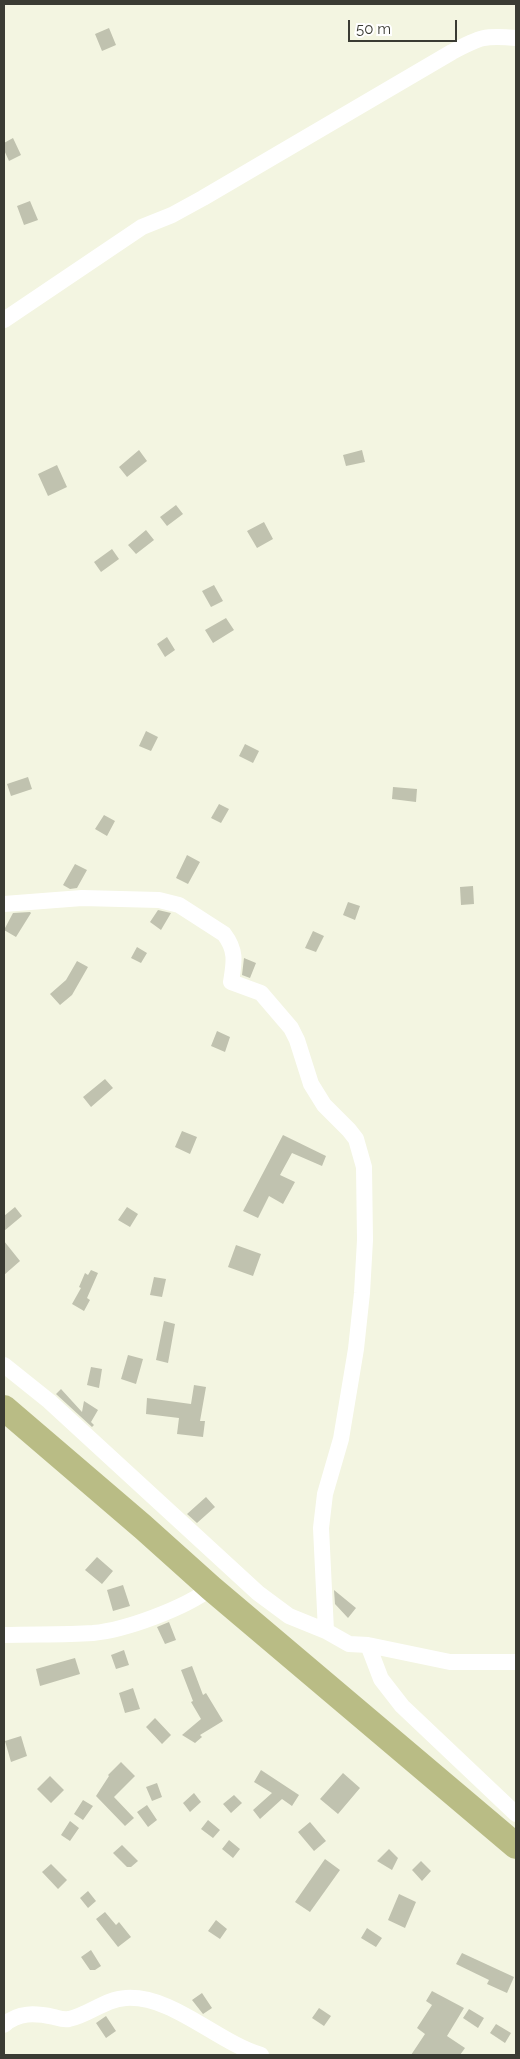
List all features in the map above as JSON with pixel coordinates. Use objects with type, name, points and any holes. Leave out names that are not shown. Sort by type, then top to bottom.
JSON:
[{"type":"main road","points":[[4,1408],[211,1588],[516,1846]]},
{"type":"street","points":[[4,320],[142,227],[172,215],[203,198],[452,52],[476,40],[492,36],[516,38]]},
{"type":"street","points":[[4,904],[82,898],[159,900],[179,905],[224,934],[229,940],[235,958],[231,982],[261,993],[291,1028],[297,1040],[311,1084],[317,1095],[356,1140],[364,1167],[365,1240],[362,1293],[356,1349],[341,1438],[323,1507],[321,1548],[326,1632]]},
{"type":"street","points":[[4,1365],[49,1401],[57,1411],[258,1593],[289,1616],[349,1644],[368,1645],[450,1662],[516,1662]]},
{"type":"street","points":[[4,1634],[95,1633],[124,1626],[165,1612],[198,1598],[211,1588]]},
{"type":"street","points":[[368,1645],[381,1679],[402,1706],[516,1814]]},
{"type":"street","points":[[4,2025],[13,2018],[24,2014],[69,2019],[110,2001],[128,1998],[163,2004],[235,2045],[261,2055]]},
{"type":"building","points":[[109,28],[116,45],[102,51],[95,34]]},
{"type":"building","points":[[13,138],[21,155],[9,161],[4,150],[4,143]]},
{"type":"building","points":[[30,201],[38,220],[24,225],[17,206]]},
{"type":"building","points":[[139,450],[147,461],[127,477],[119,467]]},
{"type":"building","points":[[362,450],[365,462],[346,466],[343,455]]},
{"type":"building","points":[[57,465],[67,487],[48,496],[38,474]]},
{"type":"building","points":[[176,505],[183,514],[167,526],[160,517]]},
{"type":"building","points":[[264,522],[273,539],[257,548],[247,531]]},
{"type":"building","points":[[146,530],[154,540],[136,554],[128,545]]},
{"type":"building","points":[[112,549],[119,559],[101,572],[94,562]]},
{"type":"building","points":[[214,585],[223,601],[211,607],[202,591]]},
{"type":"building","points":[[226,618],[234,630],[213,643],[205,630]]},
{"type":"building","points":[[167,637],[175,650],[165,657],[157,644]]},
{"type":"building","points":[[146,731],[158,737],[151,751],[139,746]]},
{"type":"building","points":[[245,744],[259,751],[253,763],[239,756]]},
{"type":"building","points":[[28,777],[32,789],[11,796],[7,784]]},
{"type":"building","points":[[393,787],[417,789],[416,802],[392,799]]},
{"type":"building","points":[[219,804],[229,809],[221,823],[211,818]]},
{"type":"building","points":[[104,815],[115,821],[107,836],[95,829]]},
{"type":"building","points":[[187,855],[200,862],[188,884],[176,878]]},
{"type":"building","points":[[75,864],[87,870],[77,888],[70,889],[63,885]]},
{"type":"building","points":[[473,886],[474,904],[461,905],[460,887]]},
{"type":"building","points":[[348,902],[360,906],[355,920],[343,915]]},
{"type":"building","points":[[158,910],[171,913],[161,930],[150,922]]},
{"type":"building","points":[[30,912],[16,937],[4,930],[13,913]]},
{"type":"building","points":[[313,931],[324,936],[316,952],[305,948]]},
{"type":"building","points":[[137,947],[147,953],[141,963],[131,958]]},
{"type":"building","points":[[244,958],[256,963],[250,978],[242,975]]},
{"type":"building","points":[[77,961],[88,967],[72,995],[60,1005],[50,994],[66,980]]},
{"type":"building","points":[[217,1031],[230,1037],[225,1052],[211,1046]]},
{"type":"building","points":[[105,1079],[113,1088],[91,1107],[83,1097]]},
{"type":"building","points":[[182,1131],[197,1137],[190,1154],[175,1147]]},
{"type":"building","points":[[283,1135],[326,1156],[322,1166],[292,1153],[280,1175],[295,1182],[283,1204],[269,1196],[258,1218],[243,1211]]},
{"type":"building","points":[[15,1207],[22,1216],[4,1231],[4,1216]]},
{"type":"building","points":[[127,1207],[138,1214],[130,1227],[118,1220]]},
{"type":"building","points":[[4,1241],[20,1261],[4,1275]]},
{"type":"building","points":[[236,1245],[261,1254],[253,1276],[228,1267]]},
{"type":"building","points":[[91,1270],[98,1273],[87,1298],[90,1300],[84,1311],[72,1304],[81,1288],[79,1287],[85,1273],[88,1275]]},
{"type":"building","points":[[154,1277],[166,1279],[162,1297],[150,1295]]},
{"type":"building","points":[[164,1321],[175,1324],[168,1363],[156,1360]]},
{"type":"building","points":[[128,1355],[143,1359],[136,1384],[121,1379]]},
{"type":"building","points":[[91,1367],[102,1369],[99,1388],[87,1385]]},
{"type":"building","points":[[194,1385],[206,1387],[200,1421],[205,1421],[203,1437],[177,1434],[179,1418],[146,1414],[147,1398],[191,1404]]},
{"type":"building","points":[[61,1389],[82,1412],[84,1401],[98,1410],[91,1422],[94,1425],[92,1427],[56,1394]]},
{"type":"building","points":[[206,1497],[215,1507],[197,1523],[187,1514]]},
{"type":"building","points":[[97,1557],[113,1571],[102,1584],[85,1570]]},
{"type":"building","points":[[123,1585],[130,1606],[113,1611],[107,1590]]},
{"type":"building","points":[[334,1590],[356,1608],[348,1618],[335,1604]]},
{"type":"building","points":[[169,1622],[176,1640],[165,1644],[157,1627]]},
{"type":"building","points":[[124,1650],[129,1665],[116,1669],[111,1655]]},
{"type":"building","points":[[75,1658],[80,1674],[40,1686],[36,1669]]},
{"type":"building","points":[[192,1666],[203,1695],[206,1693],[223,1721],[200,1735],[202,1737],[195,1743],[182,1735],[201,1719],[191,1702],[193,1701],[181,1670]]},
{"type":"building","points":[[133,1688],[140,1709],[125,1713],[119,1693]]},
{"type":"building","points":[[155,1718],[171,1735],[162,1744],[146,1727]]},
{"type":"building","points":[[21,1736],[27,1756],[11,1762],[5,1741]]},
{"type":"building","points":[[121,1762],[135,1776],[114,1797],[134,1818],[125,1826],[96,1796],[108,1775]]},
{"type":"building","points":[[261,1770],[299,1795],[292,1806],[282,1799],[260,1819],[253,1810],[272,1793],[254,1782]]},
{"type":"building","points":[[343,1773],[360,1788],[338,1814],[320,1799]]},
{"type":"building","points":[[50,1776],[64,1790],[51,1803],[37,1789]]},
{"type":"building","points":[[157,1783],[162,1797],[152,1801],[146,1787]]},
{"type":"building","points":[[194,1793],[201,1802],[190,1812],[183,1803]]},
{"type":"building","points":[[234,1795],[242,1803],[231,1813],[223,1804]]},
{"type":"building","points":[[83,1800],[93,1806],[83,1820],[74,1814]]},
{"type":"building","points":[[147,1805],[157,1820],[148,1827],[137,1812]]},
{"type":"building","points":[[208,1820],[220,1830],[213,1838],[201,1829]]},
{"type":"building","points":[[70,1821],[79,1828],[70,1841],[61,1835]]},
{"type":"building","points":[[310,1822],[326,1841],[314,1851],[298,1832]]},
{"type":"building","points":[[229,1840],[240,1849],[233,1858],[222,1849]]},
{"type":"building","points":[[122,1845],[138,1861],[131,1867],[127,1867],[113,1853]]},
{"type":"building","points":[[389,1849],[398,1858],[392,1870],[377,1861]]},
{"type":"building","points":[[325,1859],[340,1870],[310,1912],[295,1902]]},
{"type":"building","points":[[421,1861],[431,1871],[422,1881],[412,1870]]},
{"type":"building","points":[[51,1864],[67,1880],[58,1889],[42,1872]]},
{"type":"building","points":[[88,1891],[96,1901],[88,1908],[80,1898]]},
{"type":"building","points":[[399,1894],[416,1902],[405,1928],[388,1920]]},
{"type":"building","points":[[105,1912],[116,1925],[119,1922],[131,1937],[118,1947],[96,1919]]},
{"type":"building","points":[[216,1920],[227,1929],[220,1939],[208,1931]]},
{"type":"building","points":[[367,1928],[382,1938],[376,1947],[361,1938]]},
{"type":"building","points":[[91,1950],[101,1966],[95,1970],[90,1970],[81,1957]]},
{"type":"building","points":[[462,1953],[514,1977],[507,1993],[487,1984],[489,1980],[456,1964]]},
{"type":"building","points":[[432,1991],[464,2008],[447,2036],[465,2048],[460,2055],[411,2055],[425,2034],[417,2028],[432,2005],[426,2001]]},
{"type":"building","points":[[202,1993],[212,2008],[203,2014],[192,2000]]},
{"type":"building","points":[[319,2008],[331,2016],[324,2026],[312,2018]]},
{"type":"building","points":[[469,2009],[484,2018],[478,2028],[463,2018]]},
{"type":"building","points":[[106,2016],[116,2031],[106,2038],[96,2023]]},
{"type":"building","points":[[496,2024],[511,2033],[505,2043],[490,2033]]}]
